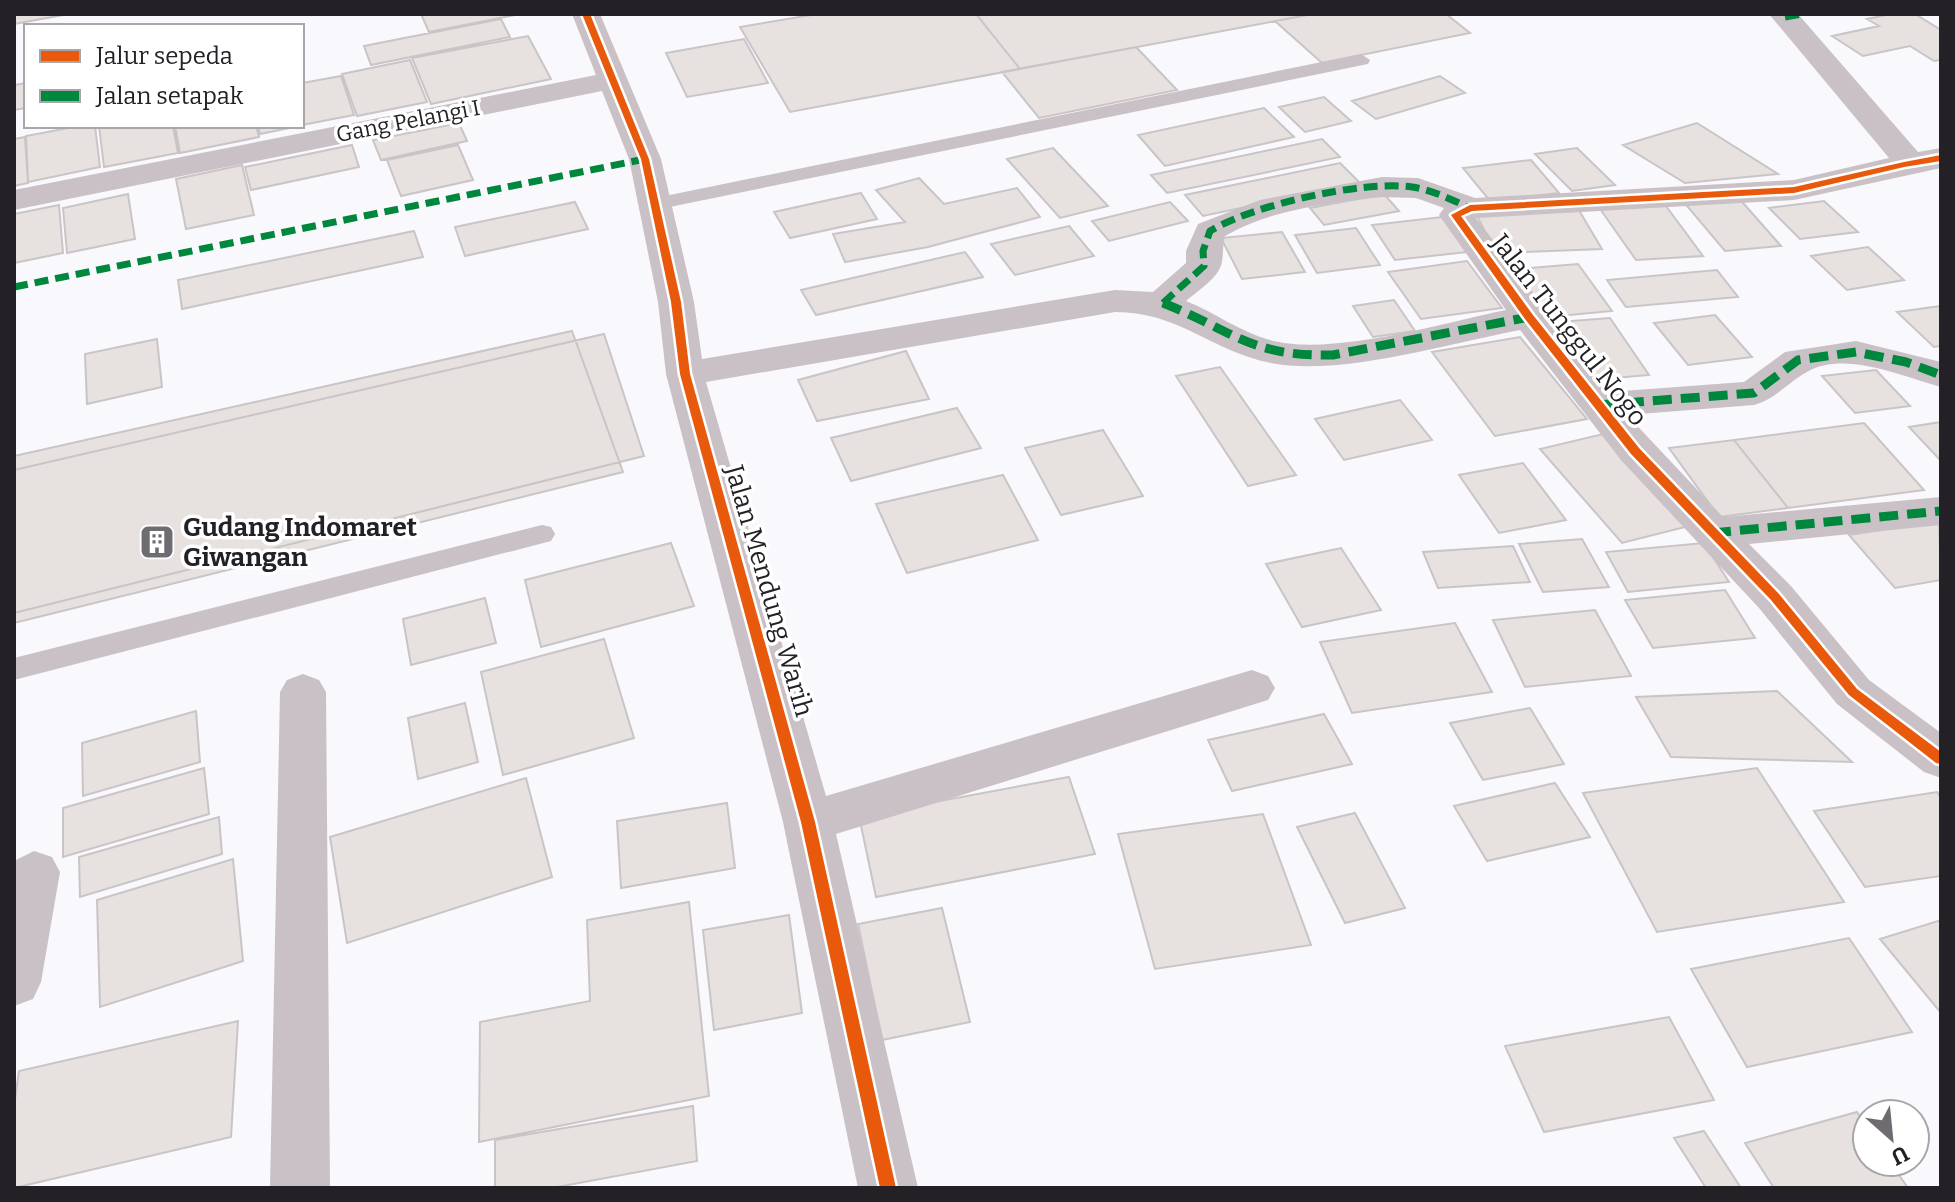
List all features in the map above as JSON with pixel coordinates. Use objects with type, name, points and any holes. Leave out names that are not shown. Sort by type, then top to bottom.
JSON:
[{"type":"street","name":"Jalan Mendung Warih","points":[[586,14],[645,159],[676,302],[685,374],[808,822],[888,1188]]},
{"type":"street","points":[[1790,15],[1909,162]]},
{"type":"street","name":"Gang Pelangi I","points":[[14,200],[614,80]]},
{"type":"street","name":"Jalan Tunggul Nogo","points":[[1941,158],[1909,162],[1830,185],[1794,190],[1470,208],[1458,212],[1457,221],[1597,405],[1712,533],[1775,597],[1853,692],[1941,759]]},
{"type":"street","points":[[1163,303],[1204,266],[1203,251],[1210,231],[1237,215],[1400,186],[1428,191],[1470,208]]},
{"type":"street","points":[[685,374],[1115,301],[1163,303],[1188,312],[1247,345],[1306,356],[1333,355],[1529,317]]},
{"type":"street","points":[[1597,405],[1754,393],[1798,360],[1856,352],[1906,362],[1941,375]]},
{"type":"street","points":[[1712,533],[1941,511]]},
{"type":"street","points":[[808,822],[1252,688]]},
{"type":"street","points":[[300,1188],[303,692]]},
{"type":"street","points":[[14,982],[34,872]]},
{"type":"lane","points":[[655,204],[1361,60]]},
{"type":"lane","points":[[14,669],[542,534]]},
{"type":"building","points":[[14,14],[69,14],[14,24]]},
{"type":"building","points":[[421,14],[520,14],[429,32]]},
{"type":"building","points":[[817,14],[976,14],[1020,69],[790,112],[740,27]]},
{"type":"building","points":[[976,14],[1313,14],[1020,69]]},
{"type":"building","points":[[1313,14],[1446,14],[1470,33],[1322,63],[1275,21]]},
{"type":"building","points":[[1891,14],[1915,14],[1941,30],[1941,60],[1934,61],[1910,46],[1863,56],[1832,36],[1879,26],[1867,19]]},
{"type":"building","points":[[501,19],[510,37],[371,65],[364,46]]},
{"type":"building","points":[[528,36],[551,79],[431,104],[412,58]]},
{"type":"building","points":[[744,39],[768,83],[687,97],[666,53]]},
{"type":"building","points":[[1136,47],[1177,90],[1039,118],[1002,72]]},
{"type":"building","points":[[410,60],[427,102],[357,116],[342,74]]},
{"type":"building","points":[[341,76],[354,115],[304,125],[304,83]]},
{"type":"building","points":[[1440,76],[1465,93],[1376,119],[1352,101]]},
{"type":"building","points":[[24,83],[24,108],[14,110],[14,85]]},
{"type":"building","points":[[1324,97],[1351,121],[1305,132],[1279,107]]},
{"type":"building","points":[[1264,108],[1294,137],[1165,166],[1138,135]]},
{"type":"building","points":[[459,123],[467,141],[381,160],[373,140]]},
{"type":"building","points":[[1697,123],[1778,174],[1685,183],[1623,145]]},
{"type":"building","points":[[68,128],[95,128],[100,167],[28,182],[26,136]]},
{"type":"building","points":[[99,128],[173,128],[178,153],[104,167]]},
{"type":"building","points":[[175,128],[257,128],[259,137],[180,153]]},
{"type":"building","points":[[258,128],[289,128],[260,134]]},
{"type":"building","points":[[25,137],[28,183],[14,186],[14,139]]},
{"type":"building","points":[[1322,139],[1340,157],[1167,193],[1151,175]]},
{"type":"building","points":[[352,145],[359,167],[251,190],[245,167]]},
{"type":"building","points":[[458,145],[473,180],[401,196],[387,160]]},
{"type":"building","points":[[1053,148],[1108,206],[1060,218],[1007,159]]},
{"type":"building","points":[[1577,148],[1615,185],[1572,191],[1535,154]]},
{"type":"building","points":[[1531,160],[1559,193],[1490,201],[1463,168]]},
{"type":"building","points":[[1340,163],[1360,183],[1203,216],[1185,195]]},
{"type":"building","points":[[242,165],[254,215],[186,229],[176,179]]},
{"type":"building","points":[[919,178],[944,204],[1017,188],[1040,217],[928,247],[845,262],[833,234],[905,222],[876,190]]},
{"type":"building","points":[[861,193],[877,219],[790,238],[774,212]]},
{"type":"building","points":[[128,194],[135,239],[67,253],[63,208]]},
{"type":"building","points":[[1384,194],[1399,211],[1324,225],[1310,208]]},
{"type":"building","points":[[1736,195],[1781,246],[1725,251],[1682,200]]},
{"type":"building","points":[[1824,201],[1858,232],[1800,239],[1769,208]]},
{"type":"building","points":[[575,202],[588,229],[465,256],[455,227]]},
{"type":"building","points":[[1170,202],[1188,221],[1109,241],[1092,221]]},
{"type":"building","points":[[1663,202],[1703,256],[1636,260],[1598,206]]},
{"type":"building","points":[[59,205],[63,253],[14,263],[14,214]]},
{"type":"building","points":[[1577,207],[1602,249],[1496,253],[1474,210]]},
{"type":"building","points":[[1442,217],[1467,252],[1395,260],[1372,225]]},
{"type":"building","points":[[1069,226],[1094,256],[1015,275],[991,244]]},
{"type":"building","points":[[1356,228],[1380,265],[1317,273],[1295,235]]},
{"type":"building","points":[[414,231],[423,257],[182,309],[178,280]]},
{"type":"building","points":[[1282,232],[1305,272],[1242,279],[1221,238]]},
{"type":"building","points":[[1868,247],[1904,280],[1847,290],[1811,256]]},
{"type":"building","points":[[965,252],[983,277],[816,315],[801,290]]},
{"type":"building","points":[[1467,261],[1502,308],[1421,319],[1388,272]]},
{"type":"building","points":[[1578,264],[1612,311],[1538,318],[1506,270]]},
{"type":"building","points":[[1717,270],[1738,297],[1626,307],[1607,280]]},
{"type":"building","points":[[1394,300],[1415,331],[1373,337],[1353,306]]},
{"type":"building","points":[[1941,306],[1941,346],[1934,347],[1897,312]]},
{"type":"building","points":[[1715,315],[1752,357],[1688,365],[1654,323]]},
{"type":"building","points":[[1610,318],[1649,375],[1580,381],[1544,323]]},
{"type":"building","name":"Gudang Indomaret Giwangan","points":[[572,331],[623,472],[14,623],[14,456]]},
{"type":"building","name":"Gudang Indomaret Giwangan","points":[[604,334],[644,456],[14,613],[14,470]]},
{"type":"building","points":[[1520,337],[1587,419],[1495,436],[1432,352]]},
{"type":"building","points":[[157,339],[162,387],[87,404],[85,354]]},
{"type":"building","points":[[906,351],[929,399],[817,421],[798,380]]},
{"type":"building","points":[[1220,367],[1296,475],[1248,486],[1176,376]]},
{"type":"building","points":[[1876,370],[1910,406],[1855,413],[1822,376]]},
{"type":"building","points":[[1400,400],[1432,440],[1344,460],[1315,419]]},
{"type":"building","points":[[957,408],[981,448],[851,481],[831,438]]},
{"type":"building","points":[[1941,422],[1941,461],[1909,427]]},
{"type":"building","points":[[1864,423],[1924,490],[1788,508],[1734,440]]},
{"type":"building","points":[[1103,430],[1143,496],[1061,515],[1025,448]]},
{"type":"building","points":[[1603,434],[1689,526],[1622,543],[1540,449]]},
{"type":"building","points":[[1734,440],[1788,508],[1719,517],[1669,448]]},
{"type":"building","points":[[1523,463],[1566,520],[1499,533],[1459,475]]},
{"type":"building","points":[[1003,475],[1038,540],[907,573],[876,504]]},
{"type":"building","points":[[1939,521],[1941,580],[1895,588],[1849,535]]},
{"type":"building","points":[[1582,539],[1609,587],[1543,592],[1519,544]]},
{"type":"building","points":[[671,543],[694,606],[541,647],[525,580]]},
{"type":"building","points":[[1704,543],[1729,582],[1628,592],[1606,552]]},
{"type":"building","points":[[1513,546],[1530,582],[1438,588],[1423,552]]},
{"type":"building","points":[[1341,548],[1381,610],[1302,627],[1266,564]]},
{"type":"building","points":[[1725,590],[1755,638],[1653,648],[1625,600]]},
{"type":"building","points":[[485,598],[496,643],[411,665],[403,619]]},
{"type":"building","points":[[1595,610],[1631,676],[1525,687],[1493,620]]},
{"type":"building","points":[[1455,623],[1492,692],[1352,713],[1320,642]]},
{"type":"building","points":[[604,639],[634,738],[503,775],[481,672]]},
{"type":"building","points":[[1777,691],[1852,762],[1671,757],[1636,697]]},
{"type":"building","points":[[465,703],[478,762],[418,779],[408,718]]},
{"type":"building","points":[[1530,708],[1564,764],[1483,780],[1450,723]]},
{"type":"building","points":[[196,711],[200,762],[83,796],[82,743]]},
{"type":"building","points":[[1324,714],[1352,764],[1232,791],[1208,740]]},
{"type":"building","points":[[204,768],[209,814],[63,857],[63,808]]},
{"type":"building","points":[[1757,768],[1844,902],[1657,932],[1583,793]]},
{"type":"building","points":[[1069,777],[1095,854],[876,897],[859,816]]},
{"type":"building","points":[[526,778],[552,877],[347,943],[330,837]]},
{"type":"building","points":[[1555,783],[1590,837],[1487,861],[1454,806]]},
{"type":"building","points":[[1937,792],[1941,798],[1941,876],[1865,887],[1814,811]]},
{"type":"building","points":[[727,803],[735,868],[621,888],[617,821]]},
{"type":"building","points":[[1355,813],[1405,908],[1345,923],[1297,827]]},
{"type":"building","points":[[1263,814],[1311,945],[1155,969],[1118,834]]},
{"type":"building","points":[[219,817],[222,854],[80,897],[79,857]]},
{"type":"building","points":[[233,859],[243,961],[100,1007],[97,900]]},
{"type":"building","points":[[689,902],[709,1096],[479,1142],[480,1022],[590,1001],[587,920]]},
{"type":"building","points":[[942,908],[970,1022],[882,1040],[858,924]]},
{"type":"building","points":[[789,915],[802,1013],[714,1030],[703,930]]},
{"type":"building","points":[[1941,920],[1941,1013],[1880,939]]},
{"type":"building","points":[[1849,938],[1912,1032],[1747,1067],[1691,969]]},
{"type":"building","points":[[1669,1017],[1714,1100],[1544,1132],[1505,1046]]},
{"type":"building","points":[[238,1021],[231,1137],[14,1188],[14,1106],[19,1071]]},
{"type":"building","points":[[693,1106],[697,1161],[552,1188],[495,1188],[495,1140]]},
{"type":"building","points":[[1851,1114],[1851,1178],[1901,1178],[1908,1188],[1774,1188],[1745,1143]]},
{"type":"building","points":[[1704,1131],[1741,1188],[1706,1188],[1674,1138]]},
{"type":"marked path","points":[[1785,17],[1802,14]]},
{"type":"marked path","points":[[14,287],[645,159]]},
{"type":"marked path","points":[[1163,303],[1204,266],[1203,251],[1210,231],[1245,215],[1330,194],[1400,186],[1427,190],[1470,208]]},
{"type":"marked path","points":[[1163,303],[1247,345],[1300,355],[1333,355],[1529,317]]},
{"type":"marked path","points":[[1597,405],[1754,393],[1798,360],[1856,352],[1906,362],[1941,375]]},
{"type":"marked path","points":[[1712,533],[1941,511]]},
{"type":"cycle path","points":[[586,14],[645,159],[676,302],[685,374],[808,822],[888,1188]]},
{"type":"cycle path","points":[[1941,158],[1794,190],[1470,208],[1456,215],[1529,317],[1635,451],[1775,597],[1853,692],[1941,759]]},
{"type":"place","name":"Gudang Indomaret Giwangan","points":[[157,542]]}]
